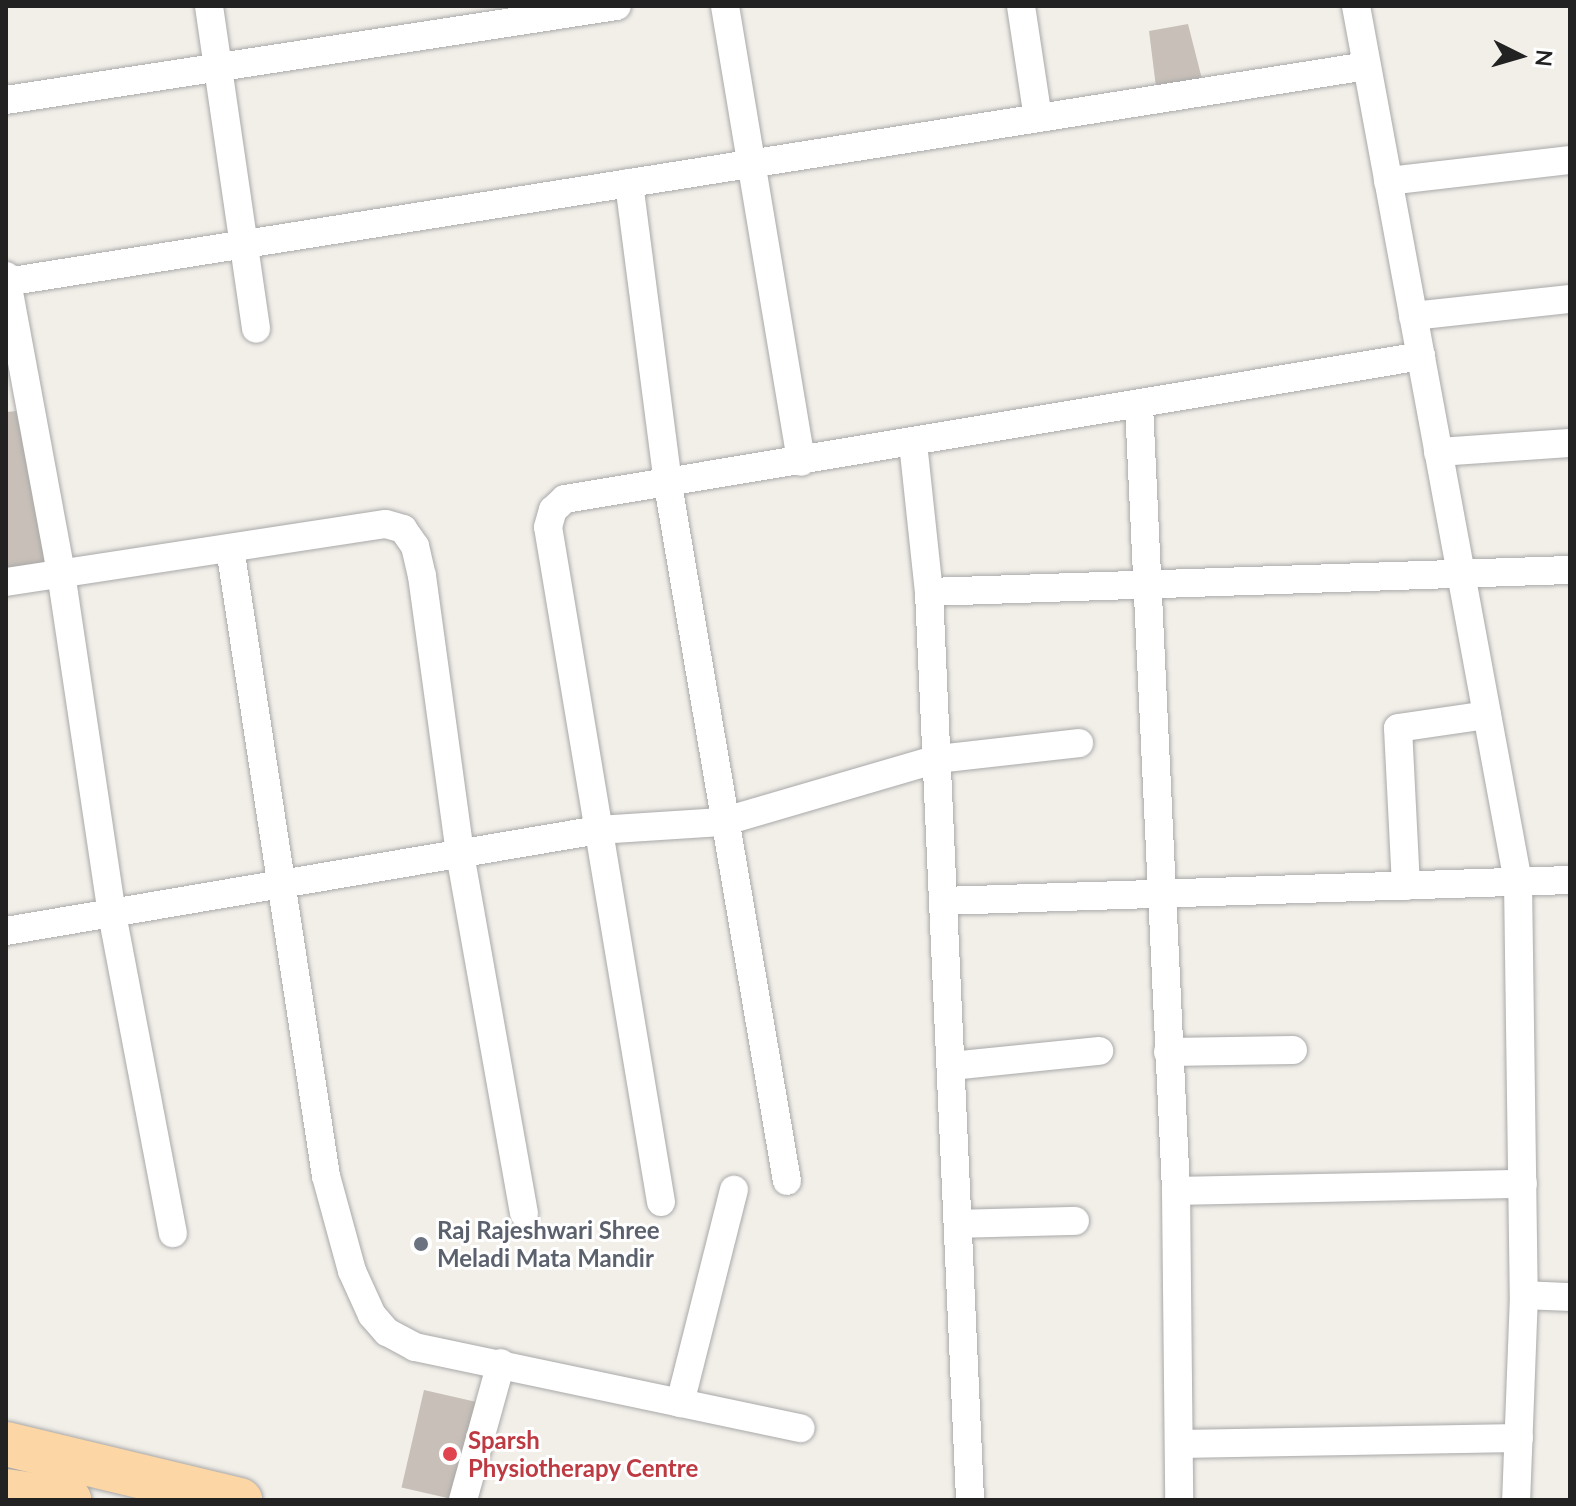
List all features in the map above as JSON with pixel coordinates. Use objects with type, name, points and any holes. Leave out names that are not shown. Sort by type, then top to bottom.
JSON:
[{"type":"main road","points":[[6,1444],[240,1500]]},
{"type":"main road","points":[[6,1491],[69,1500]]},
{"type":"street","points":[[209,6],[256,329]]},
{"type":"street","points":[[6,100],[617,6]]},
{"type":"street","points":[[725,6],[801,462]]},
{"type":"street","points":[[1021,6],[1038,118]]},
{"type":"street","points":[[1356,6],[1518,882],[1524,1295],[1516,1500]]},
{"type":"street","points":[[173,1233],[112,914],[61,573],[6,280],[1366,66]]},
{"type":"street","points":[[1388,181],[1570,160]]},
{"type":"street","points":[[629,183],[668,485],[722,822],[787,1181]]},
{"type":"street","points":[[1413,316],[1570,299]]},
{"type":"street","points":[[661,1202],[548,527],[553,510],[565,499],[668,485],[1421,356]]},
{"type":"street","points":[[1139,405],[1176,1191],[1179,1500]]},
{"type":"street","points":[[913,443],[929,592],[970,1500]]},
{"type":"street","points":[[1438,452],[1570,443]]},
{"type":"street","points":[[6,582],[386,524],[403,529],[415,546],[422,576],[460,854],[524,1213]]},
{"type":"street","points":[[230,548],[326,1176],[347,1257],[372,1315],[387,1332],[415,1347],[801,1428]]},
{"type":"street","points":[[929,592],[1570,570]]},
{"type":"street","points":[[1406,886],[1398,728],[1487,715]]},
{"type":"street","points":[[6,931],[598,830],[722,822],[937,759],[1079,743]]},
{"type":"street","points":[[943,901],[1570,880]]},
{"type":"street","points":[[1168,1052],[1293,1050]]},
{"type":"street","points":[[951,1066],[1099,1051]]},
{"type":"street","points":[[1176,1191],[1523,1184]]},
{"type":"street","points":[[680,1403],[734,1190]]},
{"type":"street","points":[[958,1224],[1075,1221]]},
{"type":"street","points":[[1524,1295],[1570,1297]]},
{"type":"street","points":[[463,1500],[501,1363]]},
{"type":"street","points":[[1179,1444],[1519,1438]]},
{"type":"building","points":[[1188,24],[1203,83],[1156,87],[1149,31]]},
{"type":"building","points":[[28,410],[46,564],[6,568],[6,412]]},
{"type":"building","points":[[424,1390],[478,1402],[455,1500],[402,1487]]},
{"type":"place","name":"Raj Rajeshwari Shree Meladi Mata Mandir","points":[[421,1244]]},
{"type":"place","name":"Sparsh Physiotherapy Centre","points":[[450,1454]]}]
